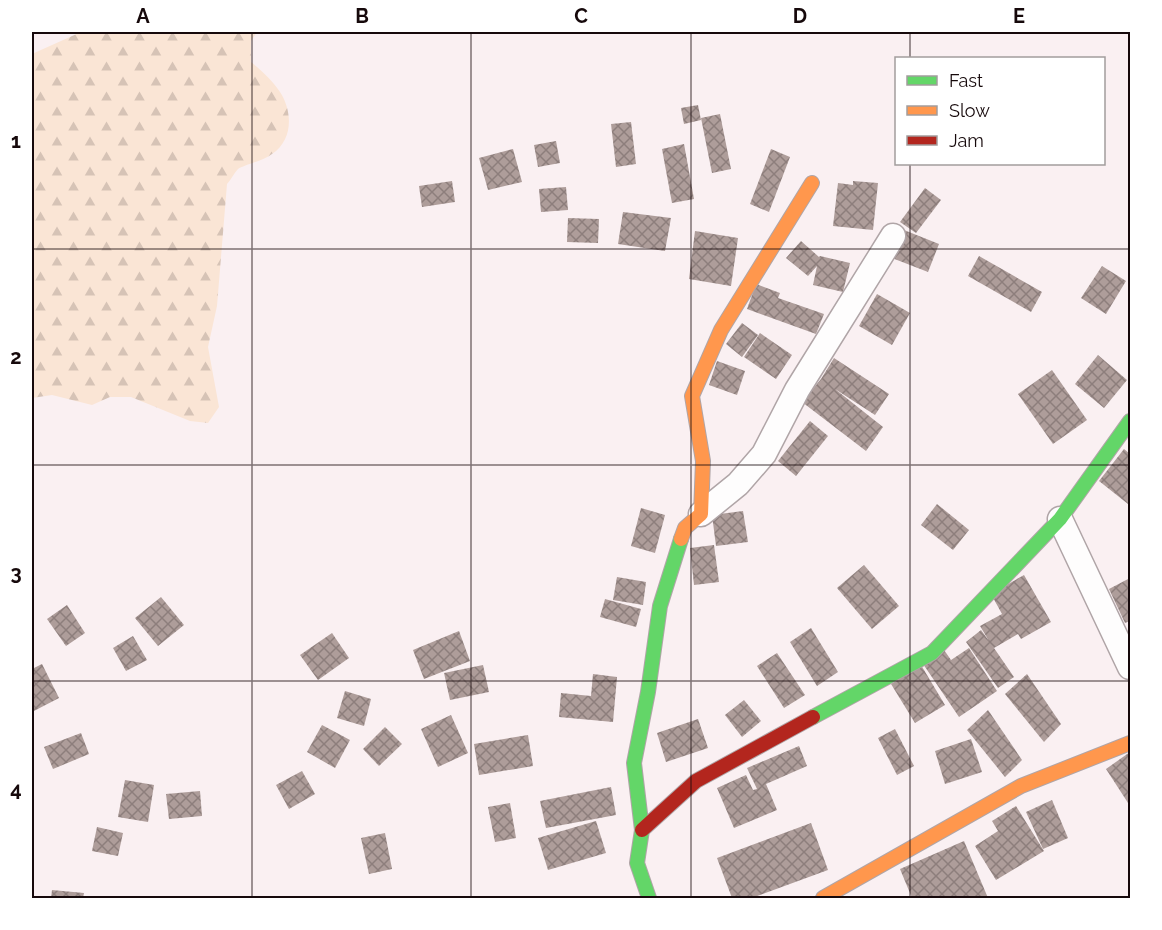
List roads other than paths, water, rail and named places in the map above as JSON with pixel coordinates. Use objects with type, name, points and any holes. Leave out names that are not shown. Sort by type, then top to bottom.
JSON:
[{"type":"street","points":[[701,514],[703,461],[692,396],[721,330],[812,183]]},
{"type":"street","points":[[649,898],[637,863],[642,830],[634,763],[648,692],[660,606],[685,528],[738,484],[764,454],[797,390],[893,236]]},
{"type":"street","points":[[642,830],[696,781],[932,653],[1060,519],[1131,421]]},
{"type":"street","points":[[1060,519],[1131,667]]},
{"type":"street","points":[[823,898],[1021,786],[1131,743]]}]
